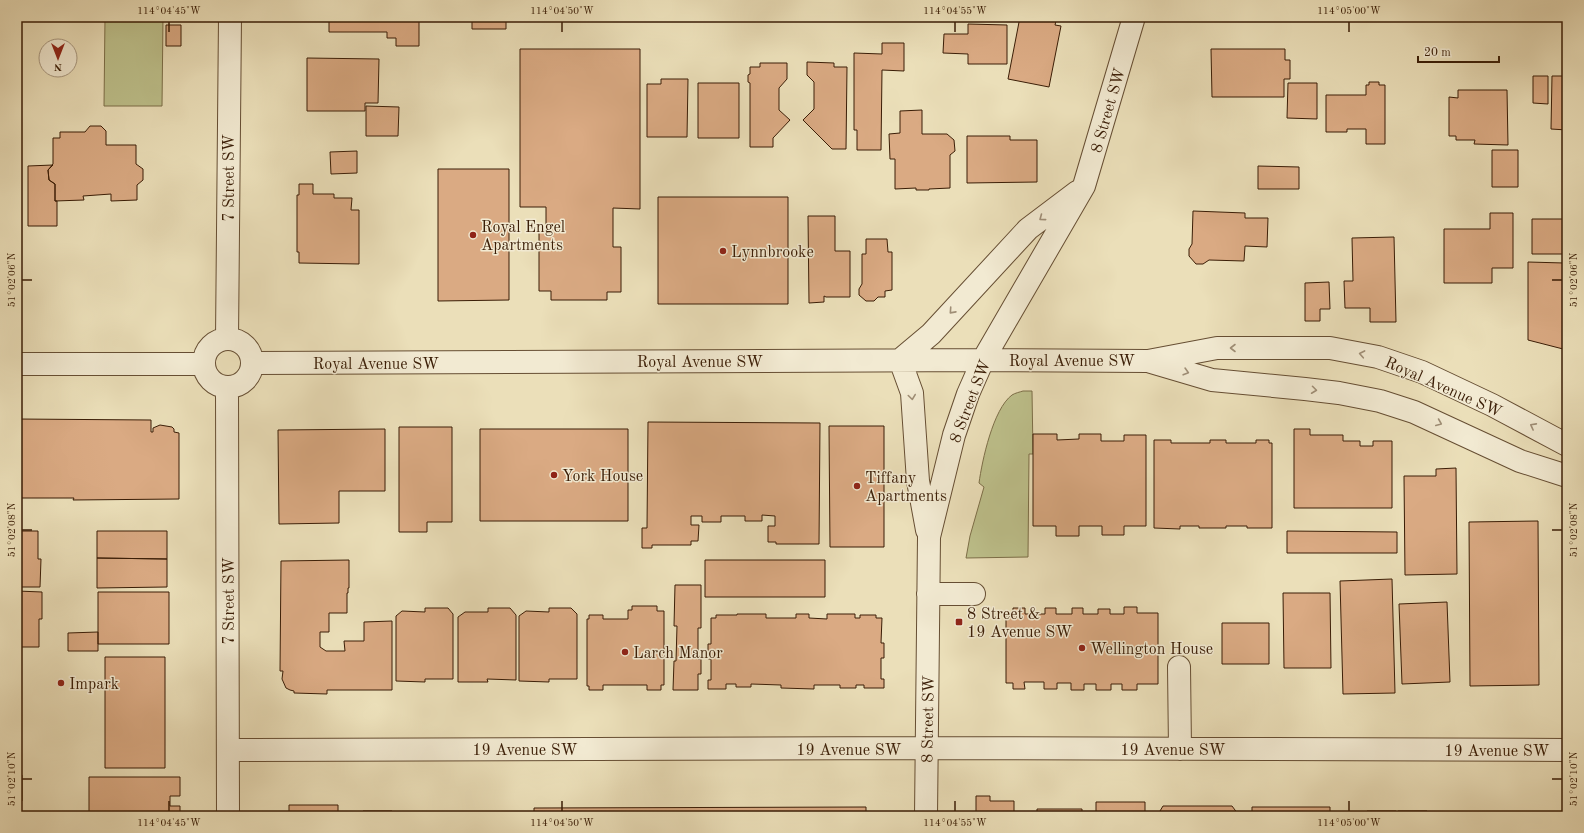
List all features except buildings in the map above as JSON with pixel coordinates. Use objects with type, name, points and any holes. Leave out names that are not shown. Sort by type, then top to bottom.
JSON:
[{"type":"street","name":"7 Street SW","points":[[227,339],[230,17]]},
{"type":"street","name":"8 Street SW","points":[[926,816],[929,537],[954,435],[968,394],[982,360],[1084,186],[1134,17]]},
{"type":"street","points":[[929,537],[918,481],[912,394],[900,360],[931,334],[1028,229],[1084,186]]},
{"type":"street","points":[[227,339],[237,340],[245,345],[250,353],[252,363],[250,373],[242,383],[227,387],[211,380],[206,373],[204,364],[205,355],[210,347],[219,340],[227,339]]},
{"type":"street","name":"Royal Avenue SW","points":[[252,363],[900,360],[1148,361],[1216,348],[1330,348],[1378,357],[1422,372],[1492,405],[1567,445]]},
{"type":"street","name":"Royal Avenue SW","points":[[1148,361],[1212,380],[1312,390],[1380,401],[1427,418],[1520,461],[1567,476]]},
{"type":"street","points":[[17,364],[204,364]]},
{"type":"street","name":"7 Street SW","points":[[227,387],[228,816]]},
{"type":"street","points":[[928,594],[974,594]]},
{"type":"street","points":[[1179,667],[1180,749]]},
{"type":"street","name":"19 Avenue SW","points":[[228,750],[926,748],[1567,750]]},
{"type":"green space","points":[[105,17],[163,17],[162,106],[104,106]]},
{"type":"green space","points":[[1023,391],[1032,391],[1033,454],[1029,454],[1028,557],[966,558],[970,536],[984,487],[979,483],[986,449],[994,423],[1005,402],[1012,395]]},
{"type":"place","name":"Royal Engel Apartments","points":[[473,235]]},
{"type":"place","name":"Lynnbrooke","points":[[723,251]]},
{"type":"place","name":"York House","points":[[554,475]]},
{"type":"place","name":"Tiffany Apartments","points":[[857,486]]},
{"type":"place","name":"8 Street & 19 Avenue SW","points":[[959,622]]},
{"type":"place","name":"Wellington House","points":[[1082,648]]},
{"type":"place","name":"Larch Manor","points":[[625,652]]},
{"type":"place","name":"Impark","points":[[61,683]]}]
